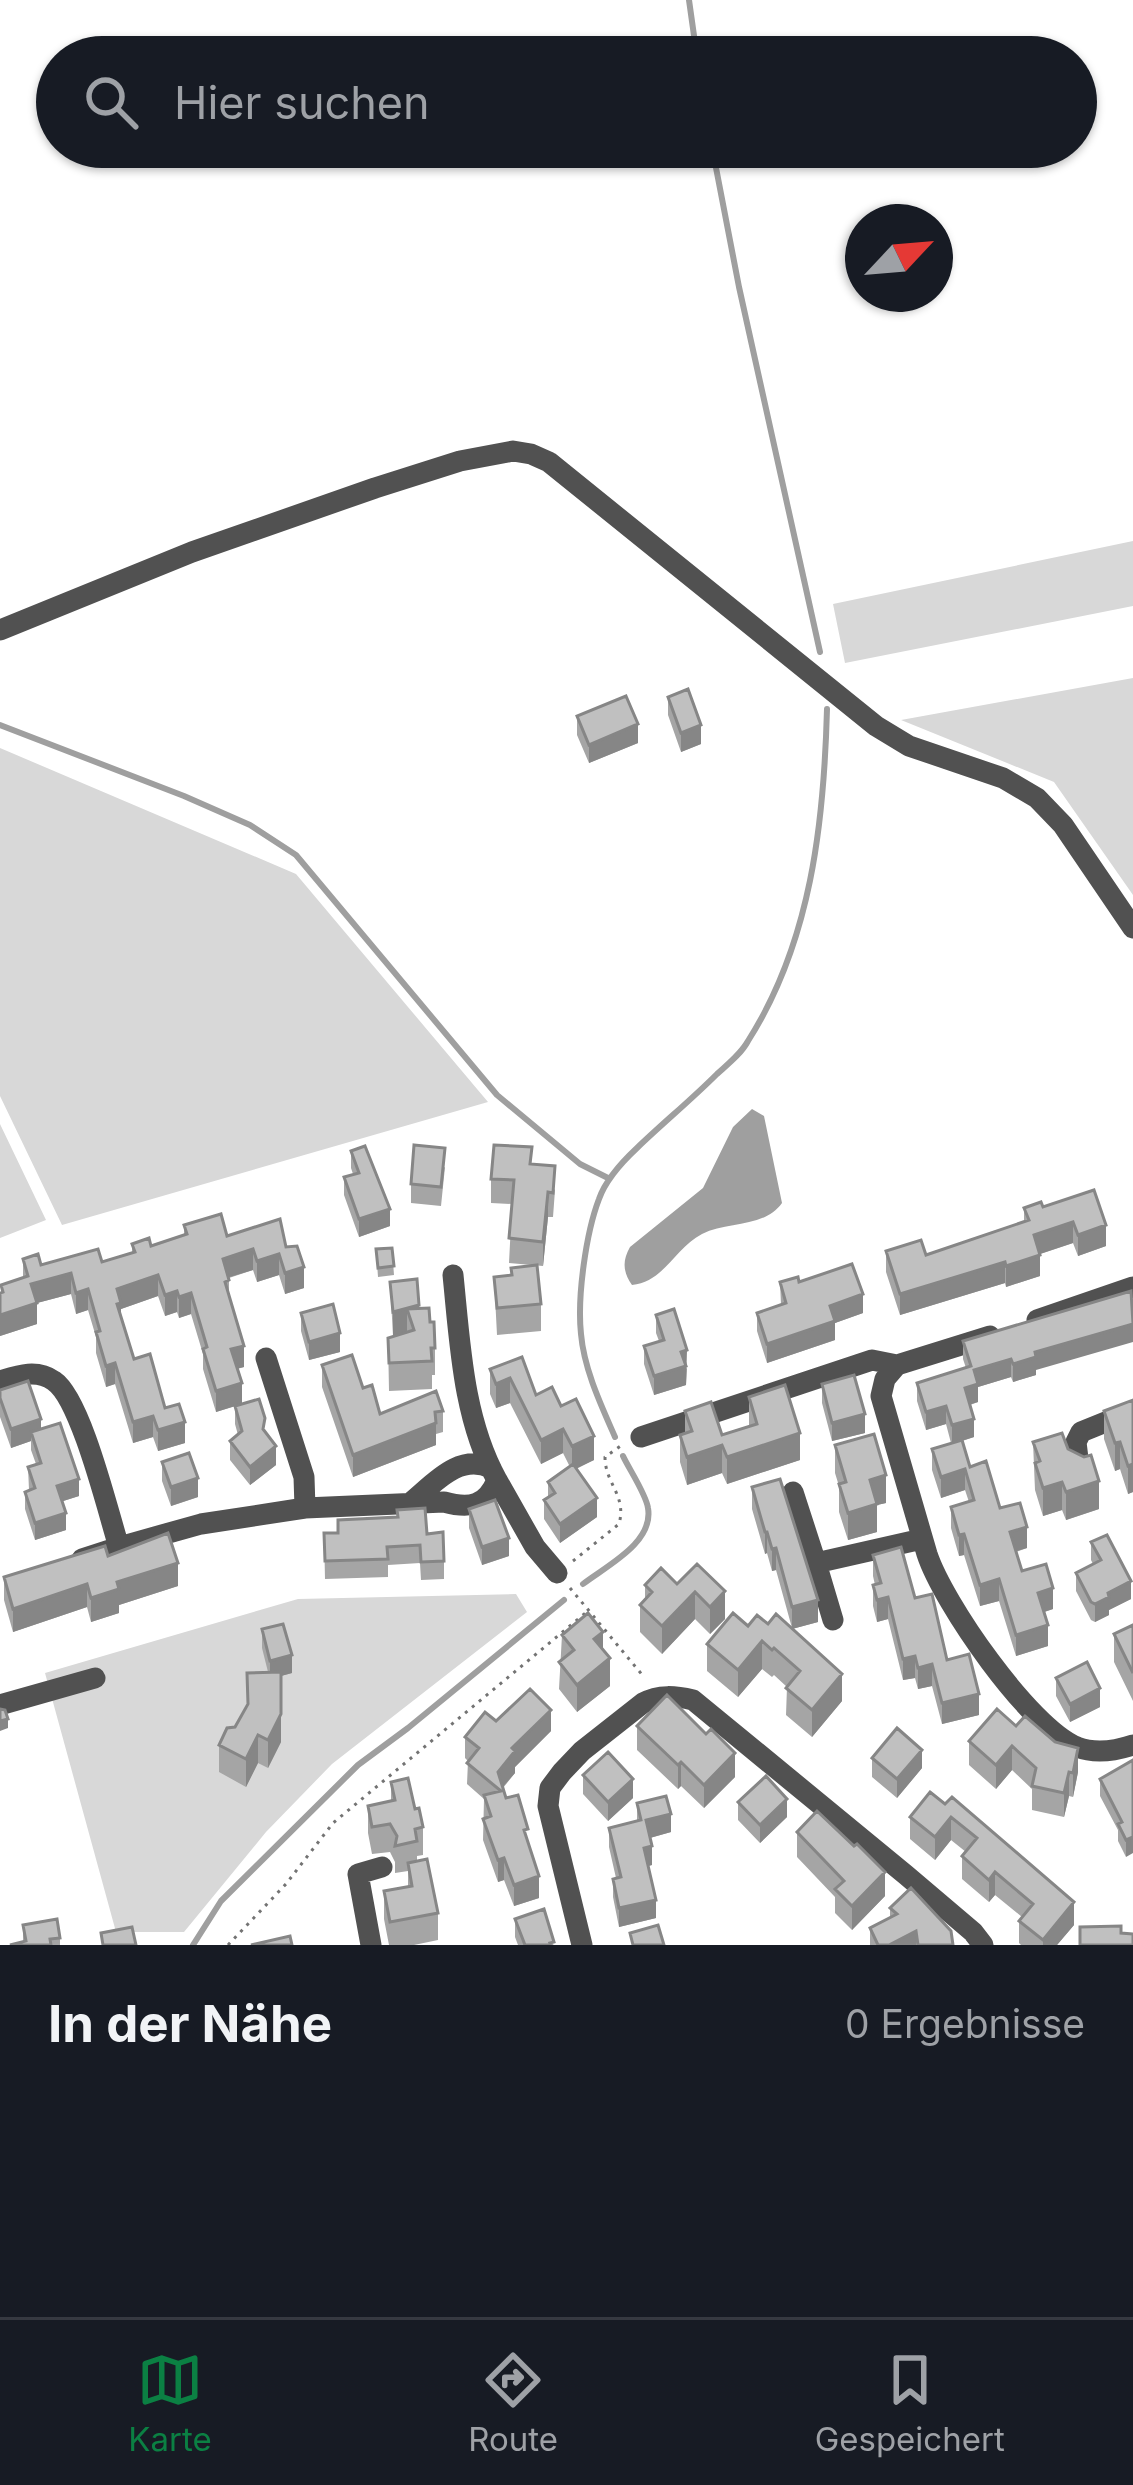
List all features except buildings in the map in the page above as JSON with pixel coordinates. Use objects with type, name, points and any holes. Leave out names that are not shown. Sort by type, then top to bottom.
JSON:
[{"type":"street","points":[[0,630],[193,552],[375,488],[497,452],[531,454],[549,462],[876,726],[909,746],[1003,778],[1037,798],[1064,825],[1133,928]]},
{"type":"street","points":[[452,1275],[477,1435],[535,1547],[557,1573]]},
{"type":"street","points":[[641,1437],[872,1360],[897,1365],[1133,1288]]},
{"type":"street","points":[[266,1358],[304,1477],[305,1508]]},
{"type":"street","points":[[897,1365],[885,1379],[881,1396],[933,1573],[1000,1676],[1061,1738],[1101,1752],[1133,1745]]},
{"type":"street","points":[[0,1381],[39,1374],[64,1390],[77,1415],[119,1547]]},
{"type":"street","points":[[1079,1467],[1076,1442],[1081,1432],[1133,1411]]},
{"type":"street","points":[[409,1504],[452,1469],[480,1463],[494,1474]]},
{"type":"street","points":[[55,1567],[201,1524],[305,1508],[473,1505],[491,1494],[494,1474]]},
{"type":"street","points":[[793,1492],[833,1620]]},
{"type":"street","points":[[816,1563],[922,1539]]},
{"type":"street","points":[[0,1705],[95,1678]]},
{"type":"street","points":[[582,1945],[551,1821],[550,1788],[582,1751],[644,1703],[674,1696],[693,1700],[906,1875],[983,1945]]},
{"type":"street","points":[[371,1945],[358,1874],[382,1867]]},
{"type":"path","points":[[641,1437],[605,1457],[604,1466],[622,1503],[619,1524],[557,1573],[660,1697]]},
{"type":"path","points":[[228,1945],[286,1884],[333,1822],[589,1610]]},
{"type":"shaded area","points":[[1133,541],[1133,606],[845,663],[833,604]]},
{"type":"shaded area","points":[[1133,678],[1133,895],[1054,782],[901,720]]},
{"type":"shaded area","points":[[0,748],[296,874],[488,1102],[62,1225],[0,1096]]},
{"type":"shaded area","points":[[752,1109],[764,1116],[782,1203],[766,1217],[702,1234],[653,1278],[632,1285],[625,1266],[630,1247],[703,1188],[733,1127]]},
{"type":"shaded area","points":[[0,1124],[46,1220],[0,1238]]},
{"type":"shaded area","points":[[516,1594],[527,1612],[332,1764],[266,1832],[184,1932],[116,1932],[45,1673],[298,1599]]},
{"type":"waterway","points":[[689,0],[694,36]]},
{"type":"waterway","points":[[716,168],[820,652]]},
{"type":"waterway","points":[[615,1437],[589,1374],[581,1334],[582,1284],[594,1213],[615,1171],[738,1055],[769,1003],[800,923],[810,881],[827,709]]},
{"type":"waterway","points":[[0,725],[184,796],[250,825],[296,855],[497,1095],[580,1164],[608,1178]]},
{"type":"waterway","points":[[583,1584],[636,1543],[648,1521],[647,1502],[623,1456]]},
{"type":"waterway","points":[[193,1945],[221,1901],[358,1765],[564,1600]]}]
